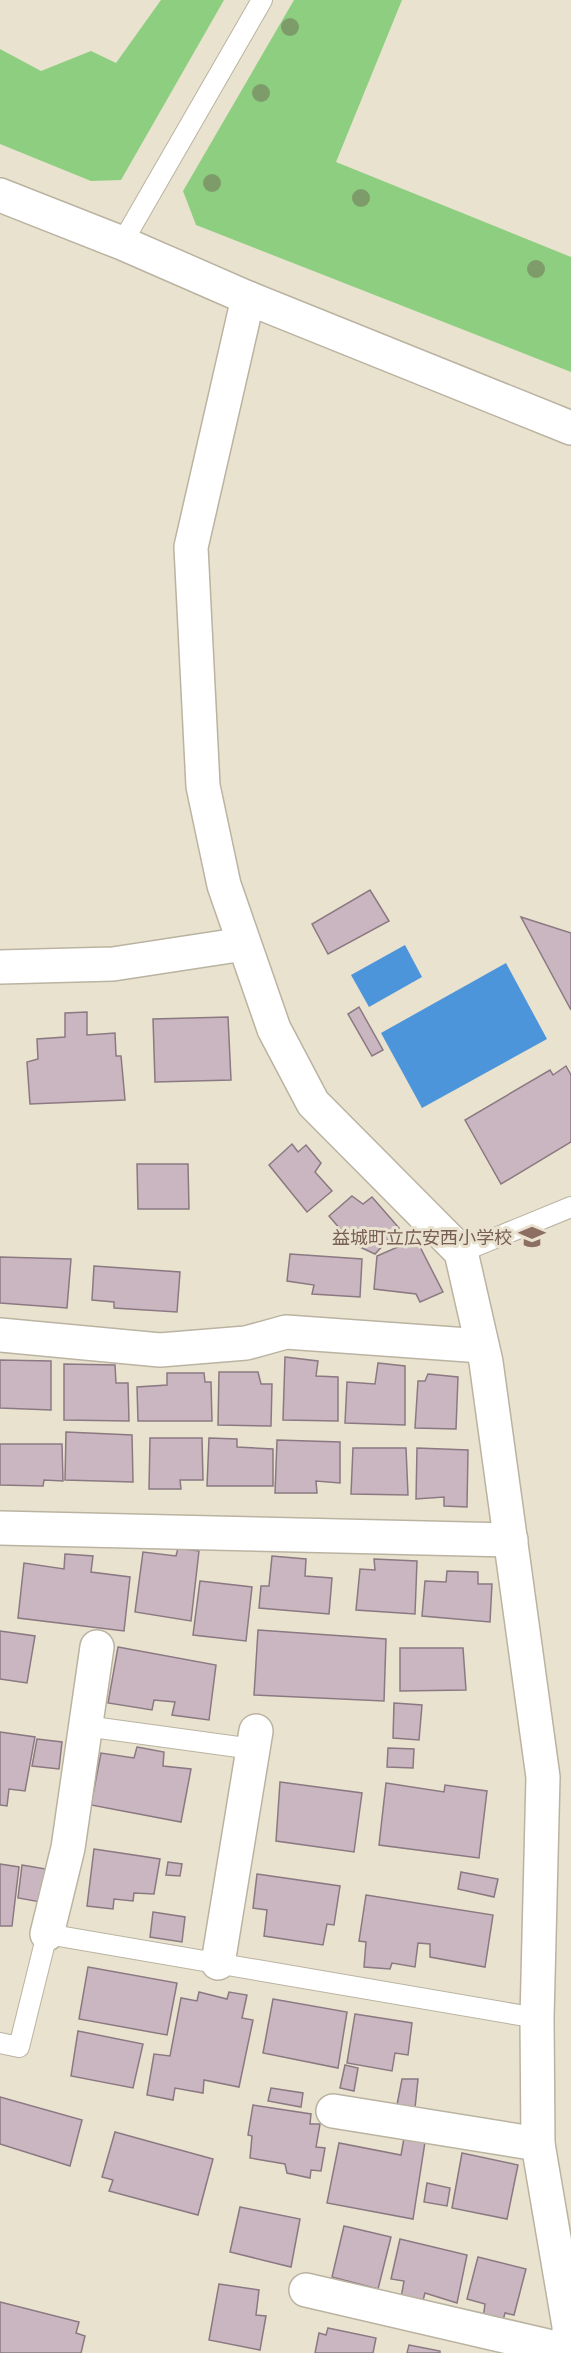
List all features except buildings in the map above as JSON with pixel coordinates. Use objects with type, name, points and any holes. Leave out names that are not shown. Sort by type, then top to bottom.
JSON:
[{"type":"street","points":[[0,195],[571,428]]},
{"type":"street","points":[[248,298],[191,547],[203,786],[224,885],[244,944],[274,1029],[313,1103],[461,1252],[482,1346],[543,1777],[537,2018],[538,2144],[569,2326],[569,2352],[306,2290]]},
{"type":"street","points":[[0,967],[113,964],[244,944]]},
{"type":"street","points":[[0,1335],[160,1350],[246,1343],[286,1332],[482,1346]]},
{"type":"street","points":[[0,1528],[511,1540]]},
{"type":"street","points":[[47,1934],[68,1848],[97,1647]]},
{"type":"street","points":[[218,1964],[255,1740]]},
{"type":"street","points":[[333,2111],[538,2144]]},
{"type":"lane","points":[[122,243],[262,0]]},
{"type":"lane","points":[[461,1252],[571,1207]]},
{"type":"lane","points":[[86,1726],[255,1740]]},
{"type":"lane","points":[[0,2043],[19,2047],[47,1934],[537,2018]]},
{"type":"green space","points":[[161,0],[224,0],[121,180],[91,181],[0,144],[0,49],[41,71],[91,51],[116,63]]},
{"type":"green space","points":[[294,0],[402,0],[336,162],[571,257],[571,372],[196,225],[183,191]]},
{"type":"water","points":[[405,945],[422,977],[369,1007],[351,975]]},
{"type":"water","points":[[506,963],[547,1039],[422,1108],[381,1033]]},
{"type":"place","name":"益城町立広安西小学校","points":[[532,1237]]}]
